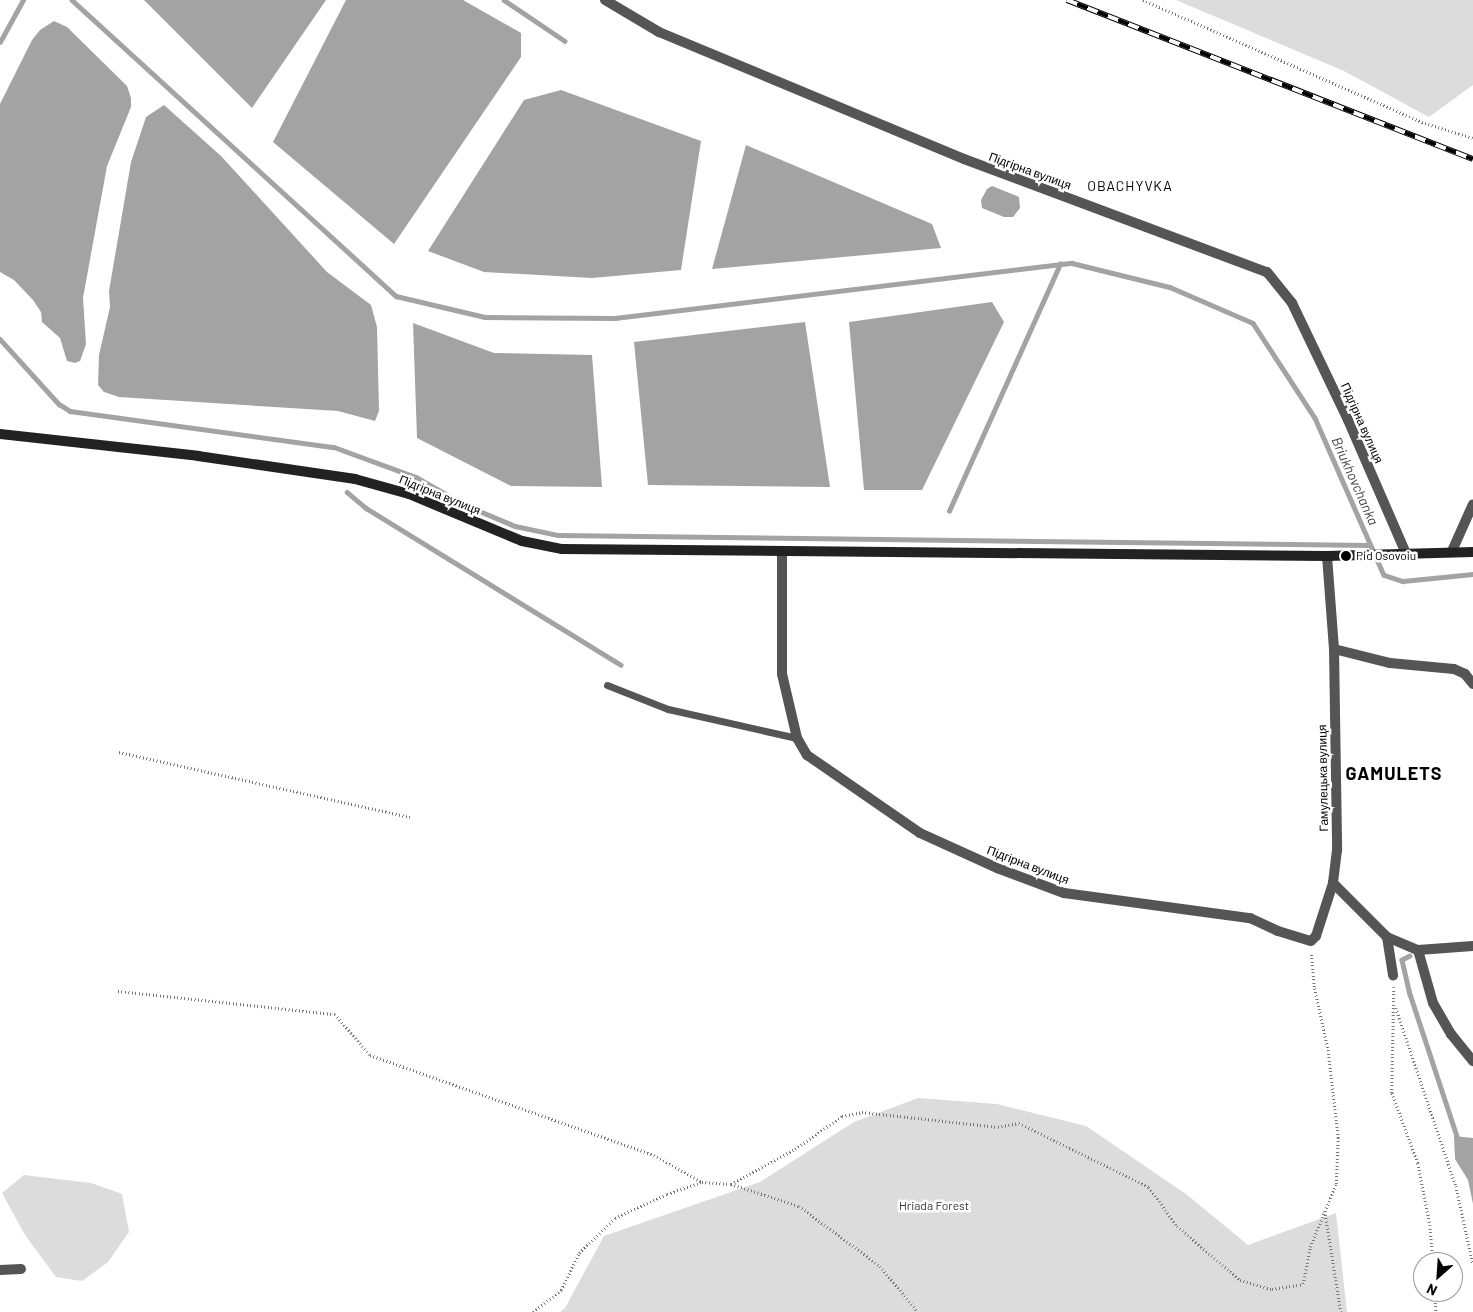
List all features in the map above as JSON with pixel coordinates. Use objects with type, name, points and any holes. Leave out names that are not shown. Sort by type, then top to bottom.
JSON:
[{"type":"street","name":"Підгірна вулиця","points":[[605,0],[659,32],[964,159],[1267,272],[1292,303],[1348,420],[1405,551]]},
{"type":"street","name":"Підгірна вулиця","points":[[0,434],[198,456],[355,479],[409,494],[522,541],[562,549],[1326,556],[1405,551],[1473,552]]},
{"type":"street","points":[[1452,551],[1473,504]]},
{"type":"street","name":"Підгірна вулиця","points":[[782,551],[782,674],[797,738],[807,755],[920,833],[997,868],[1064,893],[1250,918],[1278,931],[1311,941]]},
{"type":"street","name":"Гамулецька вулиця","points":[[1326,556],[1334,649],[1337,850],[1333,883]]},
{"type":"street","points":[[1334,649],[1390,663],[1454,669],[1465,674],[1473,684]]},
{"type":"street","points":[[1311,941],[1316,936],[1333,883],[1387,937],[1418,950],[1473,946]]},
{"type":"street","points":[[1387,937],[1393,976]]},
{"type":"street","points":[[1418,950],[1433,1003],[1451,1034],[1473,1060]]},
{"type":"street","points":[[0,1270],[21,1270]]},
{"type":"lane","points":[[607,685],[668,709],[797,738]]},
{"type":"path","points":[[1143,0],[1425,123],[1473,138]]},
{"type":"path","points":[[119,752],[410,817]]},
{"type":"path","points":[[731,1184],[795,1150],[842,1116],[862,1112],[998,1127],[1019,1123],[1149,1187],[1177,1226],[1208,1255],[1240,1280],[1272,1289],[1303,1284],[1310,1247],[1336,1184],[1338,1138],[1328,1051],[1314,987],[1311,941]]},
{"type":"path","points":[[1393,976],[1395,1006],[1392,1093],[1418,1163],[1430,1225],[1432,1252]]},
{"type":"path","points":[[118,991],[335,1014],[370,1055],[654,1155],[702,1182]]},
{"type":"path","points":[[1395,1006],[1456,1186],[1473,1264]]},
{"type":"path","points":[[533,1312],[561,1290],[579,1253],[615,1218],[667,1194],[702,1182],[731,1184],[799,1206],[880,1266],[918,1312]]},
{"type":"path","points":[[1324,1210],[1341,1312]]},
{"type":"green space","points":[[1176,0],[1473,0],[1473,85],[1429,117],[1344,71]]},
{"type":"green space","name":"Hriada Forest","points":[[918,1098],[997,1104],[1086,1126],[1186,1194],[1248,1245],[1336,1213],[1347,1312],[560,1312],[565,1308],[604,1236],[760,1182],[854,1122]]},
{"type":"green space","points":[[24,1175],[91,1183],[122,1194],[129,1232],[108,1262],[82,1281],[56,1277],[25,1235],[2,1193]]},
{"type":"shaded area","points":[[144,0],[326,0],[252,108]]},
{"type":"shaded area","points":[[346,0],[463,0],[521,33],[521,57],[394,244],[273,142]]},
{"type":"shaded area","points":[[54,21],[67,27],[127,86],[131,98],[131,107],[107,166],[83,298],[86,344],[80,361],[75,363],[67,361],[60,338],[42,322],[41,312],[33,300],[14,280],[0,272],[0,104],[32,40],[40,30]]},
{"type":"shaded area","points":[[561,90],[701,141],[681,270],[592,278],[484,272],[428,251],[524,100]]},
{"type":"shaded area","points":[[164,105],[221,156],[327,272],[371,305],[377,327],[379,411],[375,421],[338,411],[119,397],[104,392],[98,385],[99,355],[110,307],[109,291],[131,162],[146,117]]},
{"type":"shaded area","points":[[746,145],[932,224],[941,248],[712,269]]},
{"type":"shaded area","points":[[992,186],[1019,197],[1020,208],[1013,217],[1004,217],[982,208],[981,200],[987,189]]},
{"type":"shaded area","points":[[992,302],[1004,322],[922,490],[864,490],[849,322]]},
{"type":"shaded area","points":[[805,322],[830,487],[648,485],[634,342]]},
{"type":"shaded area","points":[[413,323],[494,353],[592,355],[602,487],[511,486],[417,438]]},
{"type":"shaded area","points":[[1454,1136],[1473,1138],[1473,1204],[1468,1180],[1455,1159]]},
{"type":"waterway","points":[[0,42],[23,0]]},
{"type":"waterway","name":"Briukhovchanka","points":[[72,0],[396,296],[485,317],[615,318],[1072,263],[1170,287],[1253,323],[1315,418],[1384,575],[1403,581],[1473,574]]},
{"type":"waterway","points":[[504,0],[565,41]]},
{"type":"waterway","points":[[949,511],[1060,264]]},
{"type":"waterway","points":[[0,339],[59,404],[70,411],[334,447],[416,477],[465,505],[515,526],[558,535],[1370,545]]},
{"type":"waterway","points":[[347,492],[366,508],[621,665]]},
{"type":"waterway","points":[[1410,956],[1402,960],[1410,994],[1459,1142]]},
{"type":"railway","points":[[1067,0],[1473,159]]},
{"type":"place","name":"Pid Osovoiu","points":[[1346,556]]},
{"type":"district","name":"OBACHYVKA","points":[[1130,186]]},
{"type":"district","name":"GAMULETS","points":[[1394,773]]}]
